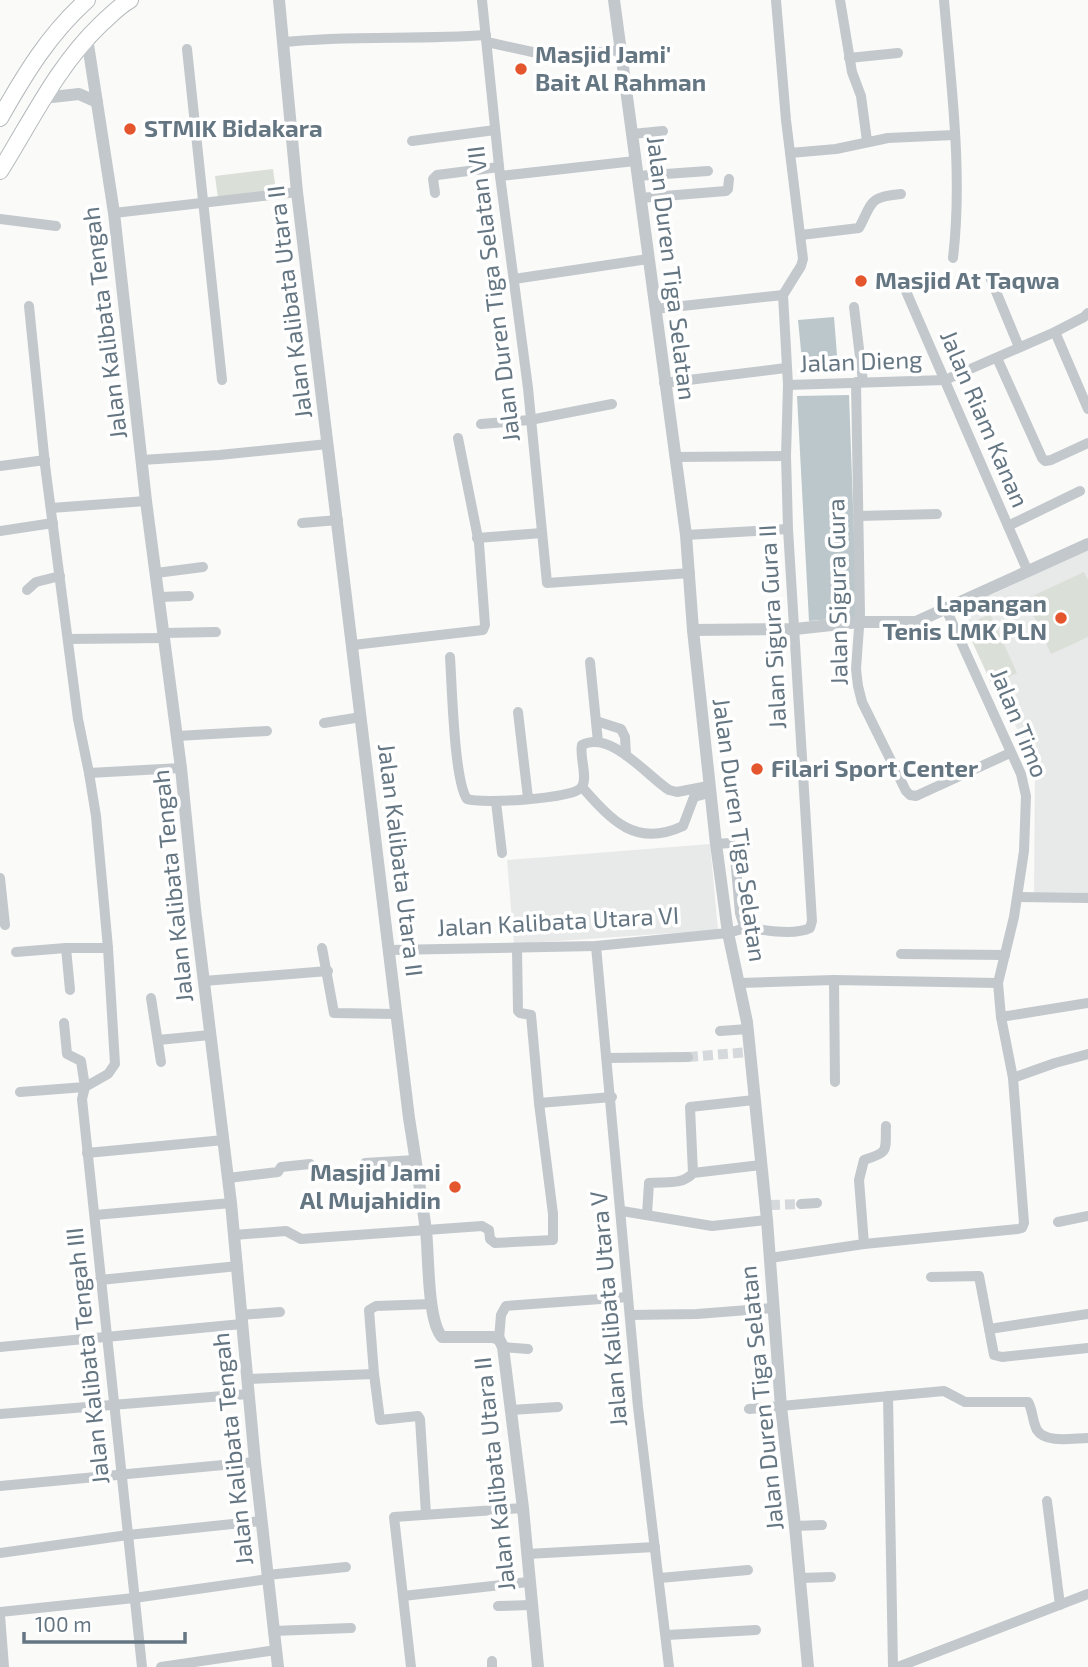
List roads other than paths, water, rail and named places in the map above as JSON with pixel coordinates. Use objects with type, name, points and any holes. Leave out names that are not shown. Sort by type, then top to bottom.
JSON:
[{"type":"main road","points":[[0,118],[43,47],[87,0]]},
{"type":"main road","points":[[0,171],[43,98],[87,38],[130,0]]},
{"type":"street","name":"Jalan Kalibata Utara II","points":[[279,0],[297,192],[415,1160],[426,1231],[432,1304],[436,1329],[442,1337],[501,1343],[512,1410],[538,1667]]},
{"type":"street","name":"Jalan Duren Tiga Selatan VII","points":[[482,0],[495,130],[528,388],[547,583],[690,573]]},
{"type":"street","name":"Jalan Duren Tiga Selatan","points":[[614,0],[686,535],[709,790],[728,933],[747,1029],[761,1165],[768,1205],[766,1220],[781,1407],[796,1526],[808,1667]]},
{"type":"street","points":[[655,309],[783,295],[801,266],[801,235],[790,153],[776,0]]},
{"type":"street","points":[[841,0],[849,58],[861,96],[867,141]]},
{"type":"street","points":[[944,0],[958,222],[953,258]]},
{"type":"street","name":"Jalan Kalibata Tengah","points":[[87,38],[114,213],[146,501],[181,768],[238,1266],[248,1394],[278,1667]]},
{"type":"street","points":[[284,42],[338,38],[486,39],[555,57],[620,50]]},
{"type":"street","points":[[187,48],[222,380]]},
{"type":"street","points":[[849,58],[898,53]]},
{"type":"street","points":[[43,98],[79,94],[97,102]]},
{"type":"street","points":[[412,141],[495,130]]},
{"type":"street","points":[[632,134],[663,131]]},
{"type":"street","points":[[790,153],[836,149],[888,138],[954,135]]},
{"type":"street","points":[[435,193],[433,179],[437,174],[635,161]]},
{"type":"street","points":[[637,176],[708,172]]},
{"type":"street","points":[[640,198],[726,191],[729,189],[729,179]]},
{"type":"street","points":[[114,213],[297,192]]},
{"type":"street","points":[[801,235],[859,228],[867,207],[873,200],[880,196],[901,194]]},
{"type":"street","points":[[0,219],[56,226]]},
{"type":"street","points":[[514,279],[648,259]]},
{"type":"street","points":[[990,277],[1019,347]]},
{"type":"street","name":"Jalan Riam Kanan","points":[[902,282],[1028,572]]},
{"type":"street","name":"Jalan Sigura Gura II","points":[[728,933],[749,927],[799,932],[811,924],[788,529],[788,385],[783,295]]},
{"type":"street","points":[[20,1092],[85,1087],[108,1074],[116,1064],[108,948],[89,773],[78,719],[45,460],[29,306]]},
{"type":"street","name":"Jalan Sigura Gura","points":[[854,307],[859,382],[859,622],[856,669],[862,702],[910,795],[916,796],[1010,753]]},
{"type":"street","name":"Jalan Dieng","points":[[788,385],[945,380],[1087,317]]},
{"type":"street","points":[[1055,332],[1088,409]]},
{"type":"street","points":[[997,358],[1045,461],[1088,443]]},
{"type":"street","points":[[664,383],[786,368]]},
{"type":"street","points":[[481,424],[530,419],[612,404]]},
{"type":"street","points":[[353,645],[483,630],[485,625],[477,538],[458,438]]},
{"type":"street","points":[[142,460],[219,456],[328,444]]},
{"type":"street","points":[[675,457],[786,456]]},
{"type":"street","points":[[0,466],[45,460]]},
{"type":"street","points":[[1008,526],[1080,491]]},
{"type":"street","points":[[51,508],[146,501]]},
{"type":"street","points":[[858,516],[937,514]]},
{"type":"street","points":[[302,523],[338,520]]},
{"type":"street","points":[[0,531],[53,523]]},
{"type":"street","points":[[686,535],[788,529]]},
{"type":"street","points":[[477,538],[542,533]]},
{"type":"street","points":[[693,630],[795,629],[859,622],[916,622],[1088,544]]},
{"type":"street","points":[[156,573],[203,567]]},
{"type":"street","points":[[27,590],[36,582],[60,576]]},
{"type":"street","points":[[159,597],[189,596]]},
{"type":"street","name":"Jalan Timo","points":[[864,1244],[1022,1228],[1024,1223],[1013,1078],[1001,1017],[998,983],[1018,897],[1024,851],[1026,796],[1021,774],[946,609]]},
{"type":"street","points":[[69,639],[216,632]]},
{"type":"street","points":[[450,657],[458,763],[467,799],[496,802],[559,795],[577,791],[582,787]]},
{"type":"street","points":[[590,662],[598,742]]},
{"type":"street","points":[[518,712],[528,798]]},
{"type":"street","points":[[324,723],[361,717]]},
{"type":"street","points":[[596,721],[621,729],[625,737],[626,755]]},
{"type":"street","points":[[177,736],[267,731]]},
{"type":"street","points":[[598,742],[626,755],[669,790],[709,790],[694,797],[683,826],[659,835],[642,834],[612,819],[582,787],[582,745],[598,742]]},
{"type":"street","points":[[89,773],[181,768]]},
{"type":"street","points":[[689,790],[691,804]]},
{"type":"street","points":[[496,802],[502,853]]},
{"type":"street","points":[[716,844],[730,843],[734,846],[741,918],[749,927]]},
{"type":"street","points":[[0,878],[5,925]]},
{"type":"street","points":[[1018,897],[1088,898]]},
{"type":"street","name":"Jalan Kalibata Utara VI","points":[[390,950],[596,946],[728,933]]},
{"type":"street","name":"Jalan Kalibata Utara V","points":[[596,946],[612,1097],[628,1297],[669,1667]]},
{"type":"street","points":[[66,948],[70,990]]},
{"type":"street","points":[[16,952],[108,948]]},
{"type":"street","points":[[322,948],[334,1013],[397,1014]]},
{"type":"street","points":[[234,1235],[286,1231],[301,1238],[482,1226],[489,1230],[490,1239],[495,1242],[554,1240],[531,1015],[519,1011],[517,949]]},
{"type":"street","points":[[901,954],[1005,955]]},
{"type":"street","points":[[204,981],[328,971]]},
{"type":"street","points":[[740,983],[834,980],[998,983]]},
{"type":"street","points":[[834,980],[835,1082]]},
{"type":"street","points":[[151,998],[161,1062]]},
{"type":"street","points":[[1001,1017],[1088,1003]]},
{"type":"street","points":[[64,1023],[66,1052],[68,1056],[81,1061],[85,1087]]},
{"type":"street","points":[[720,1031],[747,1029]]},
{"type":"street","points":[[158,1040],[210,1035]]},
{"type":"street","points":[[1013,1078],[1088,1054]]},
{"type":"street","points":[[608,1058],[688,1057]]},
{"type":"street","name":"Jalan Kalibata Tengah III","points":[[85,1087],[82,1098],[87,1153],[142,1667]]},
{"type":"street","points":[[538,1103],[612,1097]]},
{"type":"street","points":[[647,1214],[649,1183],[681,1181],[688,1179],[693,1173],[690,1107],[754,1100]]},
{"type":"street","points":[[770,1258],[864,1244],[859,1180],[864,1160],[882,1155],[885,1151],[886,1126]]},
{"type":"street","points":[[87,1153],[224,1140]]},
{"type":"street","points":[[365,1163],[415,1160]]},
{"type":"street","points":[[228,1178],[278,1172],[281,1167],[310,1164]]},
{"type":"street","points":[[693,1173],[761,1165]]},
{"type":"street","points":[[95,1215],[231,1203]]},
{"type":"street","points":[[801,1204],[817,1203]]},
{"type":"street","points":[[622,1211],[712,1226],[766,1220]]},
{"type":"street","points":[[1058,1222],[1088,1216]]},
{"type":"street","points":[[100,1280],[238,1266]]},
{"type":"street","points":[[931,1277],[979,1276],[994,1355],[1002,1357],[1088,1348]]},
{"type":"street","points":[[528,1349],[501,1343],[501,1315],[506,1306],[628,1297]]},
{"type":"street","points":[[426,1514],[420,1417],[380,1420],[369,1310],[376,1306],[432,1304]]},
{"type":"street","points":[[630,1315],[697,1314],[773,1308]]},
{"type":"street","points":[[0,1347],[241,1320],[281,1312]]},
{"type":"street","points":[[989,1329],[1088,1314]]},
{"type":"street","points":[[247,1379],[374,1374]]},
{"type":"street","points":[[749,1409],[944,1391],[965,1402],[1023,1401],[1031,1405],[1034,1422],[1042,1435],[1049,1438],[1088,1438]]},
{"type":"street","points":[[0,1414],[248,1394]]},
{"type":"street","points":[[888,1396],[895,1667],[1088,1594]]},
{"type":"street","points":[[512,1410],[558,1407]]},
{"type":"street","points":[[0,1486],[255,1462]]},
{"type":"street","points":[[1047,1501],[1060,1605]]},
{"type":"street","points":[[411,1667],[394,1517],[523,1508]]},
{"type":"street","points":[[0,1553],[128,1535],[261,1521]]},
{"type":"street","points":[[796,1526],[822,1525]]},
{"type":"street","points":[[527,1554],[655,1546]]},
{"type":"street","points":[[4,1667],[0,1614],[134,1598],[346,1567]]},
{"type":"street","points":[[660,1578],[748,1570]]},
{"type":"street","points":[[801,1578],[831,1577]]},
{"type":"street","points":[[403,1596],[528,1582]]},
{"type":"street","points":[[498,1606],[531,1605]]},
{"type":"street","points":[[274,1631],[351,1628]]},
{"type":"street","points":[[667,1635],[756,1630]]},
{"type":"street","points":[[160,1667],[276,1650]]},
{"type":"tunnel","points":[[688,1057],[750,1052]]},
{"type":"tunnel","points":[[770,1205],[801,1204]]},
{"type":"place","name":"Masjid Jami' Bait Al Rahman","points":[[521,69]]},
{"type":"place","name":"STMIK Bidakara","points":[[130,129]]},
{"type":"place","name":"Masjid At Taqwa","points":[[861,281]]},
{"type":"place","name":"Lapangan Tenis LMK PLN","points":[[1061,618]]},
{"type":"place","name":"Filari Sport Center","points":[[757,769]]},
{"type":"place","name":"Masjid Jami Al Mujahidin","points":[[455,1187]]}]
